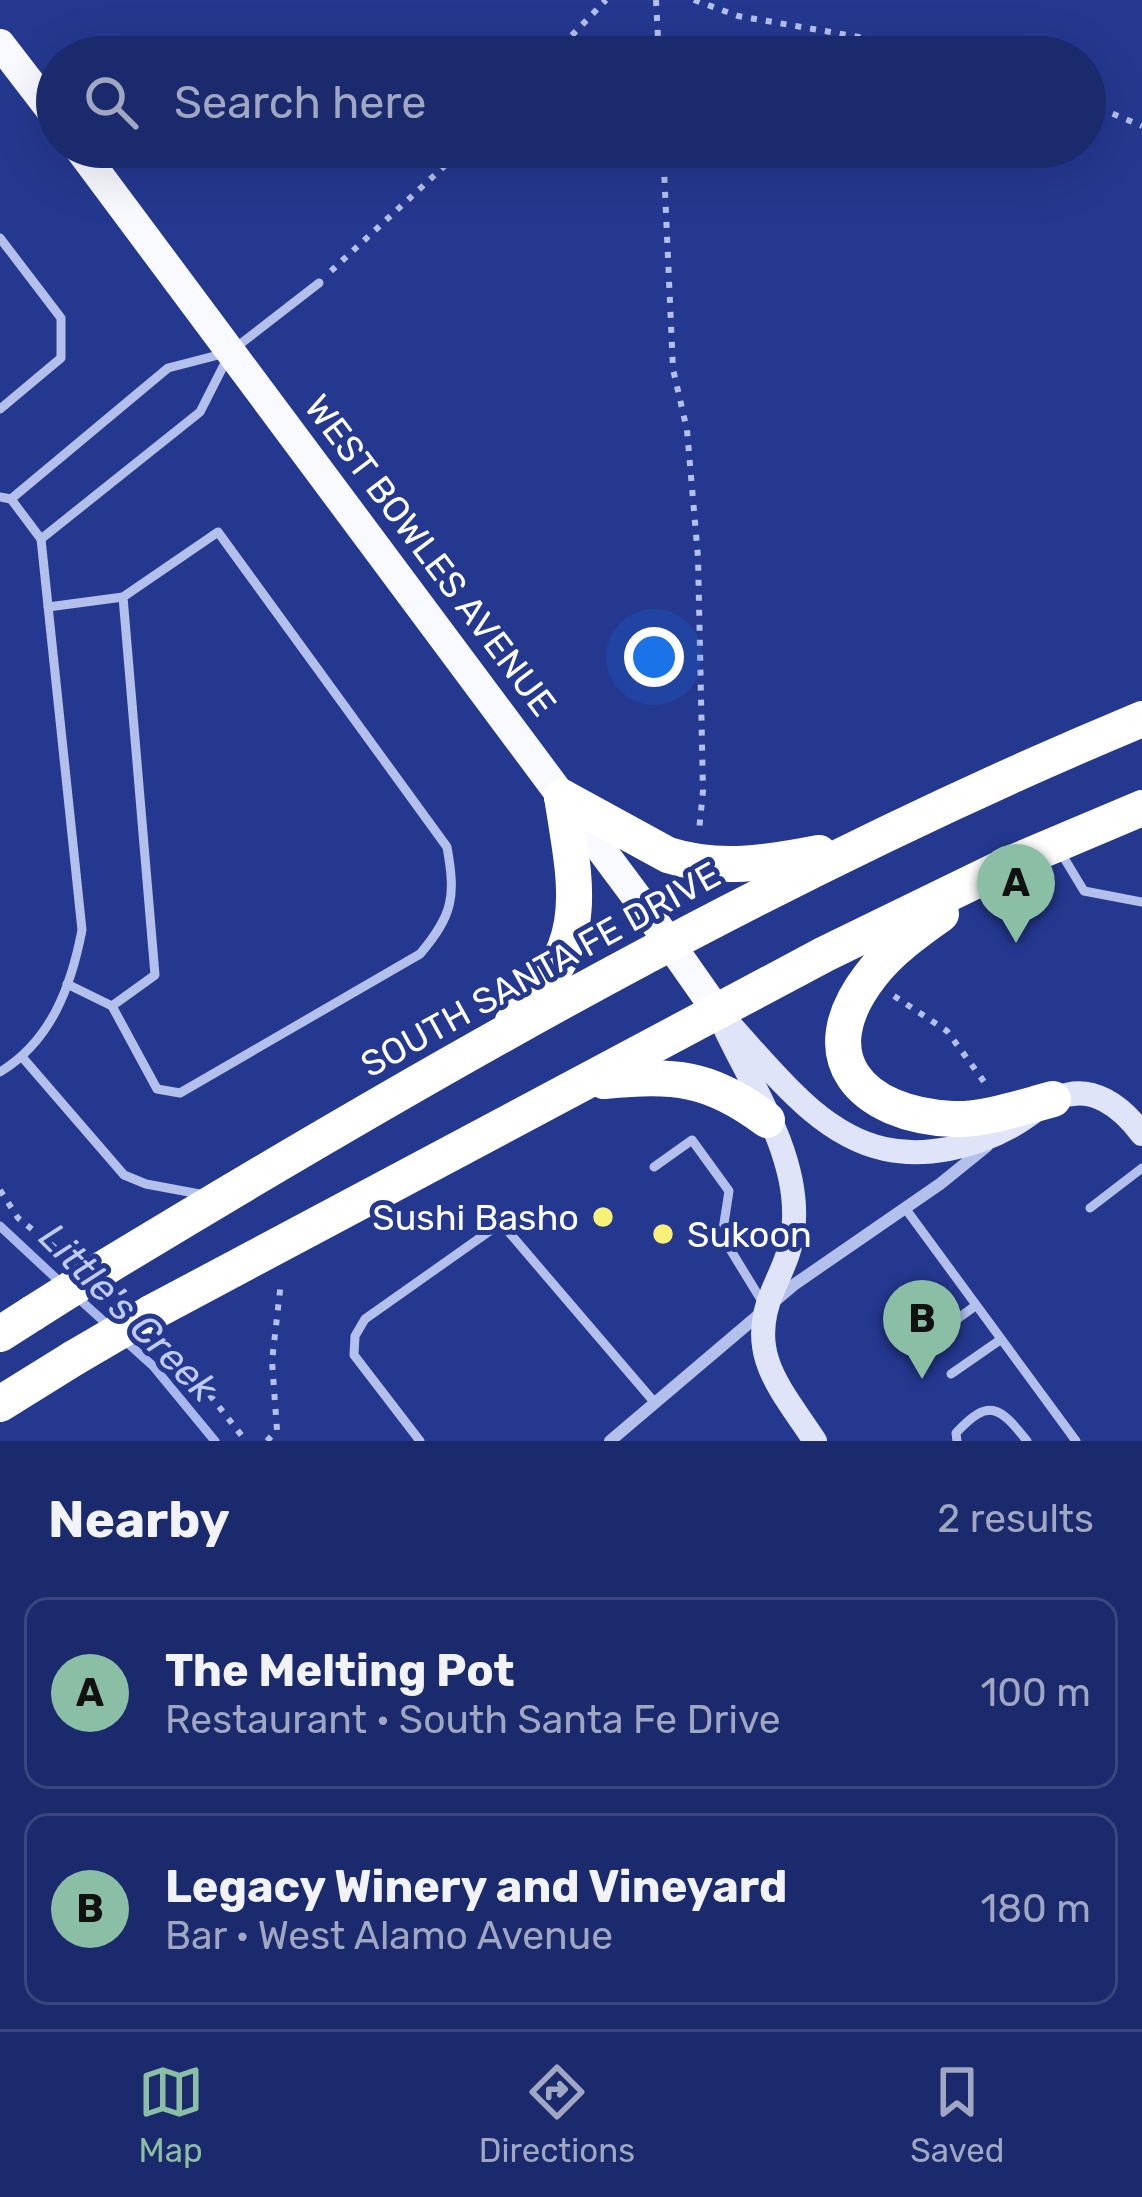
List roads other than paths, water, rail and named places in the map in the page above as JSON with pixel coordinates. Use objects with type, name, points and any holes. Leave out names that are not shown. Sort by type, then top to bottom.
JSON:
[{"type":"highway","name":"SOUTH SANTA FE DRIVE","points":[[0,1334],[222,1198],[670,942],[858,845],[1142,719]]},
{"type":"highway","points":[[562,797],[686,861],[729,866],[858,845]]},
{"type":"highway","points":[[489,1045],[548,981],[571,934],[575,880],[562,797]]},
{"type":"highway","points":[[0,1404],[151,1313],[717,1011],[930,901],[1142,808]]},
{"type":"highway","points":[[1012,863],[875,969],[846,1018],[842,1048],[854,1082],[866,1093],[916,1115],[959,1119],[1053,1099]]},
{"type":"highway","points":[[588,1082],[658,1076],[705,1082],[767,1120]]},
{"type":"main road","points":[[0,44],[36,91]]},
{"type":"main road","name":"WEST BOWLES AVENUE","points":[[94,168],[717,1011],[781,1150],[795,1217],[790,1248],[765,1307]]},
{"type":"main road","name":"WEST BOWLES AVENUE","points":[[717,1011],[814,1111],[860,1141],[887,1150],[958,1147],[1008,1129],[1053,1099]]},
{"type":"main road","points":[[1053,1099],[1086,1094],[1128,1105],[1142,1134]]},
{"type":"main road","points":[[765,1307],[762,1351],[815,1441]]},
{"type":"street","points":[[610,1441],[765,1307],[940,1184],[1008,1129]]},
{"type":"lane","points":[[0,238],[62,318],[62,338],[61,358],[0,409]]},
{"type":"lane","points":[[0,1072],[23,1058],[49,1028],[82,930],[41,539],[6,498],[168,368],[230,352],[320,283]]},
{"type":"lane","points":[[41,539],[200,412],[230,352]]},
{"type":"lane","points":[[48,607],[124,597],[218,532],[447,847],[454,887],[445,925],[420,954],[180,1093],[157,1089],[112,1006],[67,984]]},
{"type":"lane","points":[[112,1006],[155,976],[124,597]]},
{"type":"lane","points":[[1056,844],[1084,891],[1142,902]]},
{"type":"lane","points":[[23,1058],[124,1175],[146,1184],[222,1198]]},
{"type":"lane","points":[[654,1167],[692,1140],[729,1191],[722,1236],[765,1307]]},
{"type":"lane","points":[[1090,1208],[1142,1168]]},
{"type":"lane","points":[[904,1208],[1076,1441]]},
{"type":"lane","points":[[420,1441],[354,1355],[356,1336],[365,1319],[501,1223],[655,1403]]},
{"type":"lane","points":[[923,1344],[975,1306]]},
{"type":"lane","points":[[951,1374],[1000,1340]]},
{"type":"lane","points":[[957,1441],[956,1433],[969,1419],[995,1409],[1027,1441]]},
{"type":"waterway","name":"Little's Creek","points":[[0,1226],[61,1283]]},
{"type":"waterway","name":"Little's Creek","points":[[78,1298],[110,1327]]},
{"type":"waterway","name":"Little's Creek","points":[[122,1338],[153,1366],[215,1441]]},
{"type":"place","name":"The Melting Pot","points":[[1016,943]]},
{"type":"place","name":"Sushi Basho","points":[[603,1217]]},
{"type":"place","name":"Sukoon","points":[[663,1234]]},
{"type":"place","name":"Legacy Winery and Vineyard","points":[[922,1379]]}]
